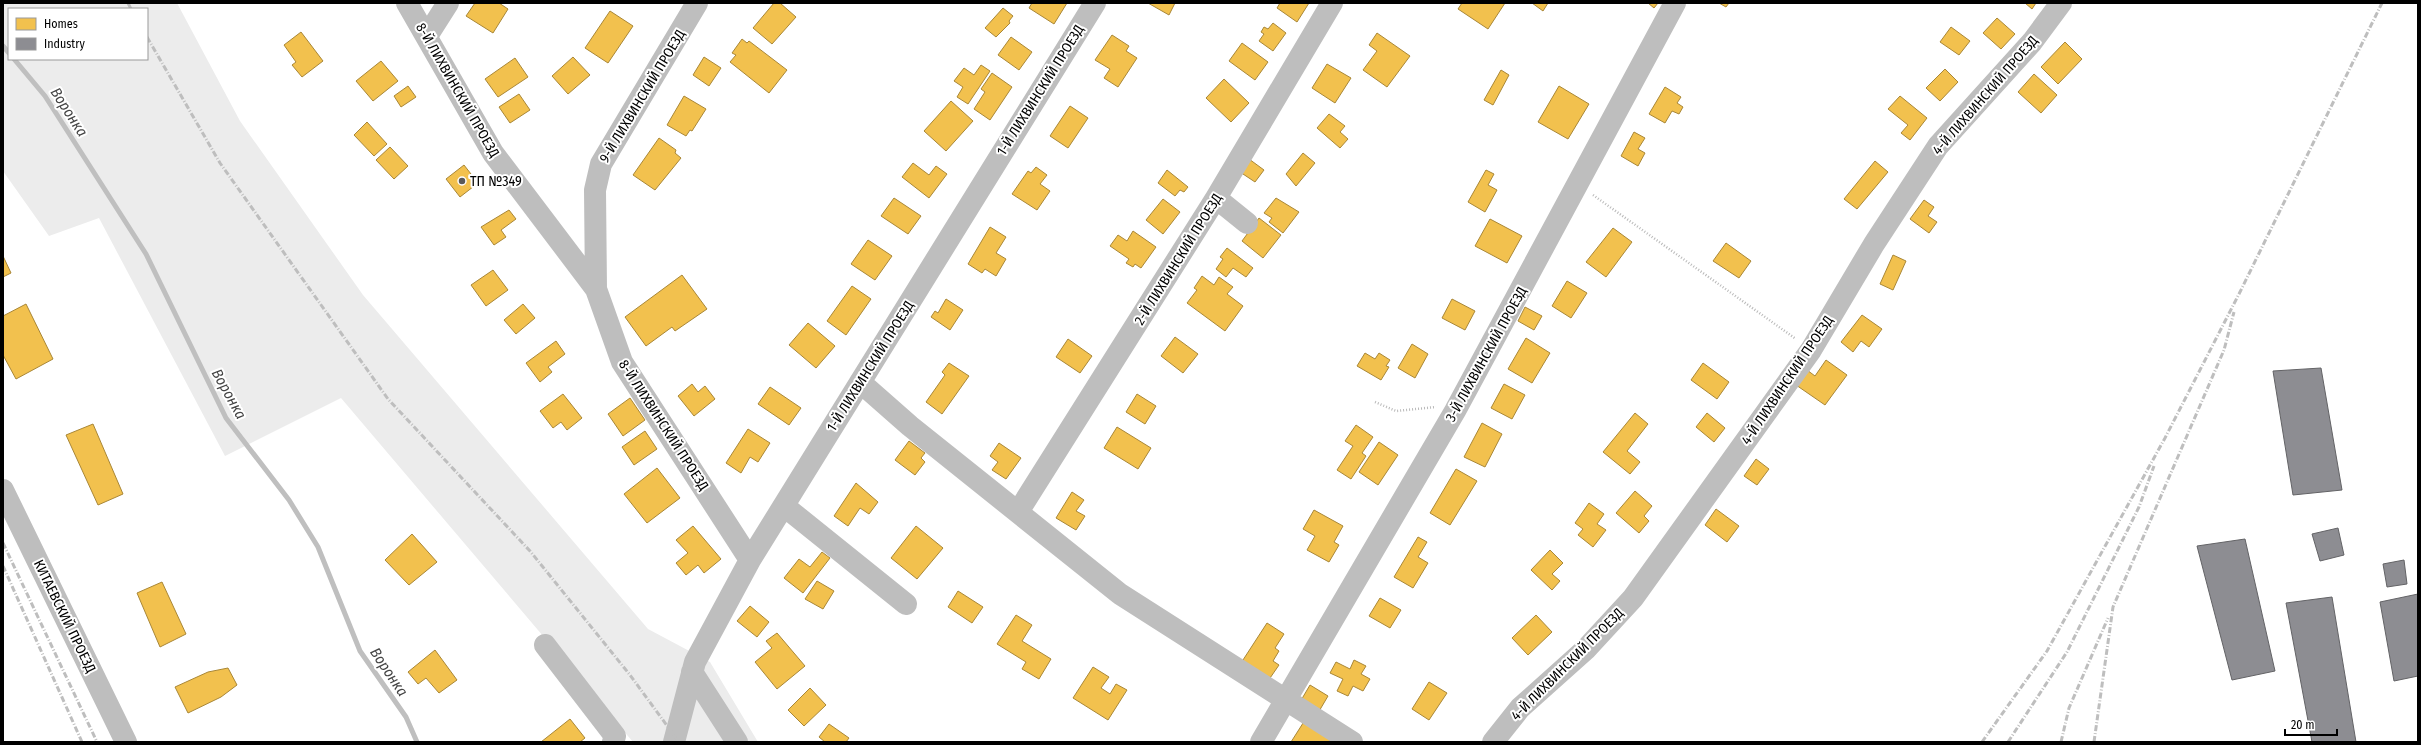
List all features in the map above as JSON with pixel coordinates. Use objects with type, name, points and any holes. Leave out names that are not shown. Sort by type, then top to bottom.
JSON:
[{"type":"street","name":"8-Й ЛИХВИНСКИЙ ПРОЕЗД","points":[[407,3],[493,153],[596,289],[622,362],[750,560]]},
{"type":"street","points":[[426,36],[448,3]]},
{"type":"street","name":"9-Й ЛИХВИНСКИЙ ПРОЕЗД","points":[[596,289],[595,190],[601,164],[697,3]]},
{"type":"street","name":"1-Й ЛИХВИНСКИЙ ПРОЕЗД","points":[[674,742],[692,672],[700,652],[750,560],[1095,3]]},
{"type":"street","name":"2-Й ЛИХВИНСКИЙ ПРОЕЗД","points":[[1018,512],[1216,198],[1332,3]]},
{"type":"street","name":"3-Й ЛИХВИНСКИЙ ПРОЕЗД","points":[[1261,742],[1285,700],[1329,630],[1455,411],[1675,3]]},
{"type":"street","name":"4-Й ЛИХВИНСКИЙ ПРОЕЗД","points":[[1493,742],[1520,708],[1586,649],[1632,598],[1811,350],[1874,244],[1938,146],[2032,42],[2061,3]]},
{"type":"street","points":[[1216,198],[1248,223]]},
{"type":"street","points":[[860,382],[910,426],[1120,594],[1352,742]]},
{"type":"street","name":"КИТАЕВСКИЙ ПРОЕЗД","points":[[3,490],[126,742]]},
{"type":"street","points":[[784,506],[906,604]]},
{"type":"street","points":[[545,645],[615,736],[612,742]]},
{"type":"street","points":[[692,672],[737,742]]},
{"type":"path","points":[[1577,184],[1811,350]]},
{"type":"path","points":[[1375,402],[1396,411],[1442,407],[1455,411]]},
{"type":"shaded area","points":[[3,3],[177,3],[240,121],[363,295],[648,629],[710,662],[758,742],[633,742],[341,398],[225,456],[99,218],[49,236],[3,171]]},
{"type":"building: Homes","points":[[475,3],[499,3],[508,9],[493,33],[466,16]]},
{"type":"building: Homes","points":[[774,3],[780,3],[796,17],[772,44],[753,28]]},
{"type":"building: Homes","points":[[1032,3],[1067,3],[1054,24],[1029,8]]},
{"type":"building: Homes","points":[[1148,3],[1175,3],[1169,15]]},
{"type":"building: Homes","points":[[1280,3],[1309,3],[1297,22],[1277,8]]},
{"type":"building: Homes","points":[[1462,3],[1505,3],[1488,29],[1458,9]]},
{"type":"building: Homes","points":[[1532,3],[1548,3],[1543,11]]},
{"type":"building: Homes","points":[[1648,3],[1658,3],[1654,8]]},
{"type":"building: Homes","points":[[1719,3],[1729,3],[1726,7]]},
{"type":"building: Homes","points":[[2025,3],[2036,3],[2032,9]]},
{"type":"building: Homes","points":[[1003,8],[1013,16],[1009,21],[1010,23],[996,37],[985,28]]},
{"type":"building: Homes","points":[[610,11],[633,26],[608,63],[585,48]]},
{"type":"building: Homes","points":[[1997,18],[2015,34],[2001,49],[1983,33]]},
{"type":"building: Homes","points":[[1273,23],[1286,33],[1273,51],[1259,41],[1264,34],[1261,32],[1264,27],[1268,29]]},
{"type":"building: Homes","points":[[1951,27],[1970,41],[1959,55],[1940,42]]},
{"type":"building: Homes","points":[[301,32],[323,61],[302,77],[292,65],[296,62],[284,45]]},
{"type":"building: Homes","points":[[1377,33],[1410,56],[1387,87],[1363,70],[1377,51],[1369,45]]},
{"type":"building: Homes","points":[[1112,35],[1129,46],[1126,51],[1137,58],[1118,87],[1104,78],[1110,69],[1095,60]]},
{"type":"building: Homes","points":[[1011,37],[1032,52],[1019,70],[998,55]]},
{"type":"building: Homes","points":[[742,39],[747,43],[749,41],[787,70],[769,93],[730,62],[736,55],[732,53]]},
{"type":"building: Homes","points":[[2065,42],[2082,59],[2058,84],[2041,67]]},
{"type":"building: Homes","points":[[1242,43],[1268,62],[1255,80],[1229,61]]},
{"type":"building: Homes","points":[[573,57],[590,75],[568,94],[552,76]]},
{"type":"building: Homes","points":[[704,57],[721,68],[709,86],[693,75]]},
{"type":"building: Homes","points":[[515,58],[528,77],[498,97],[485,79]]},
{"type":"building: Homes","points":[[381,61],[398,81],[373,101],[356,81]]},
{"type":"building: Homes","points":[[1327,64],[1351,78],[1335,103],[1312,88]]},
{"type":"building: Homes","points":[[981,65],[990,71],[968,104],[957,97],[963,87],[954,81],[964,68],[974,75]]},
{"type":"building: Homes","points":[[1945,69],[1958,82],[1940,101],[1926,88]]},
{"type":"building: Homes","points":[[1501,70],[1509,75],[1493,105],[1484,100]]},
{"type":"building: Homes","points":[[992,73],[1012,87],[990,120],[974,109],[985,92],[981,89]]},
{"type":"building: Homes","points":[[2034,74],[2057,95],[2041,113],[2018,92]]},
{"type":"building: Homes","points":[[1224,79],[1249,103],[1231,122],[1206,98]]},
{"type":"building: Homes","points":[[408,86],[416,97],[401,107],[394,96]]},
{"type":"building: Homes","points":[[1559,86],[1589,104],[1568,139],[1538,122]]},
{"type":"building: Homes","points":[[1665,87],[1681,97],[1677,103],[1683,107],[1679,114],[1672,111],[1665,123],[1649,114]]},
{"type":"building: Homes","points":[[519,94],[530,110],[510,123],[499,107]]},
{"type":"building: Homes","points":[[684,96],[706,109],[692,131],[690,130],[686,136],[667,125]]},
{"type":"building: Homes","points":[[1900,96],[1927,118],[1910,140],[1901,133],[1908,125],[1888,109]]},
{"type":"building: Homes","points":[[951,101],[973,121],[946,151],[924,131]]},
{"type":"building: Homes","points":[[1070,106],[1088,118],[1068,148],[1050,136]]},
{"type":"building: Homes","points":[[1329,114],[1345,126],[1340,132],[1348,139],[1340,148],[1317,128]]},
{"type":"building: Homes","points":[[367,122],[387,144],[374,156],[354,135]]},
{"type":"building: Homes","points":[[1634,132],[1645,138],[1638,149],[1645,153],[1638,166],[1621,156]]},
{"type":"building: Homes","points":[[659,138],[676,150],[675,153],[681,158],[655,190],[633,175]]},
{"type":"building: Homes","points":[[390,147],[408,166],[394,179],[376,160]]},
{"type":"building: Homes","points":[[1303,153],[1315,163],[1296,186],[1286,174]]},
{"type":"building: Homes","points":[[1249,159],[1264,170],[1255,182],[1240,172]]},
{"type":"building: Homes","points":[[1875,161],[1888,172],[1857,209],[1844,199]]},
{"type":"building: Homes","points":[[913,163],[929,175],[936,166],[947,174],[929,198],[902,177]]},
{"type":"building: Homes","name":"ТП №349","points":[[464,165],[478,183],[460,197],[446,179]]},
{"type":"building: Homes","points":[[1036,167],[1047,175],[1040,184],[1050,191],[1037,210],[1012,194],[1028,171],[1031,173]]},
{"type":"building: Homes","points":[[1167,170],[1188,187],[1184,192],[1180,190],[1175,196],[1158,183]]},
{"type":"building: Homes","points":[[1486,170],[1494,174],[1488,185],[1497,190],[1485,212],[1468,202]]},
{"type":"building: Homes","points":[[894,198],[921,216],[908,234],[881,216]]},
{"type":"building: Homes","points":[[1276,198],[1299,212],[1283,233],[1269,222],[1272,218],[1264,213]]},
{"type":"building: Homes","points":[[1163,199],[1180,212],[1163,234],[1146,220]]},
{"type":"building: Homes","points":[[1924,200],[1934,207],[1928,216],[1937,222],[1929,233],[1910,219]]},
{"type":"building: Homes","points":[[509,210],[516,219],[501,230],[506,237],[494,245],[481,227]]},
{"type":"building: Homes","points":[[1259,218],[1281,235],[1263,258],[1242,241]]},
{"type":"building: Homes","points":[[1490,219],[1522,236],[1507,263],[1475,246]]},
{"type":"building: Homes","points":[[990,227],[1006,237],[996,253],[1006,259],[996,276],[985,269],[982,273],[968,264]]},
{"type":"building: Homes","points":[[1613,228],[1632,242],[1606,277],[1586,262]]},
{"type":"building: Homes","points":[[1133,231],[1156,247],[1141,268],[1135,264],[1133,267],[1126,263],[1129,259],[1110,246],[1118,235],[1127,241]]},
{"type":"building: Homes","points":[[868,240],[892,256],[875,280],[851,264]]},
{"type":"building: Homes","points":[[1726,243],[1751,261],[1739,278],[1713,261]]},
{"type":"building: Homes","points":[[1227,248],[1253,268],[1246,277],[1233,268],[1226,277],[1216,269],[1223,259],[1220,257]]},
{"type":"building: Homes","points":[[1893,255],[1906,261],[1893,290],[1880,284]]},
{"type":"building: Homes","points":[[3,256],[11,273],[3,277]]},
{"type":"building: Homes","points":[[493,270],[508,290],[486,306],[471,285]]},
{"type":"building: Homes","points":[[682,275],[707,309],[675,331],[672,327],[646,346],[625,317]]},
{"type":"building: Homes","points":[[1202,276],[1214,285],[1219,277],[1233,287],[1227,294],[1243,306],[1225,331],[1187,303],[1197,290],[1194,288]]},
{"type":"building: Homes","points":[[1567,281],[1587,293],[1571,318],[1552,306]]},
{"type":"building: Homes","points":[[852,286],[871,299],[846,335],[827,321]]},
{"type":"building: Homes","points":[[946,299],[963,310],[950,330],[931,317],[935,311],[938,313]]},
{"type":"building: Homes","points":[[1452,299],[1475,311],[1465,330],[1442,318]]},
{"type":"building: Homes","points":[[26,304],[53,359],[16,379],[3,355],[3,316]]},
{"type":"building: Homes","points":[[523,304],[535,318],[516,334],[504,320]]},
{"type":"building: Homes","points":[[1525,307],[1542,316],[1534,330],[1518,321]]},
{"type":"building: Homes","points":[[1862,315],[1882,329],[1869,347],[1861,341],[1853,352],[1841,342]]},
{"type":"building: Homes","points":[[808,323],[835,346],[816,368],[789,345]]},
{"type":"building: Homes","points":[[1175,337],[1198,354],[1183,373],[1161,356]]},
{"type":"building: Homes","points":[[1526,338],[1550,353],[1532,383],[1508,369]]},
{"type":"building: Homes","points":[[1068,339],[1092,356],[1080,373],[1056,357]]},
{"type":"building: Homes","points":[[556,341],[565,354],[548,367],[552,372],[540,382],[526,363]]},
{"type":"building: Homes","points":[[1412,344],[1428,354],[1415,378],[1398,368]]},
{"type":"building: Homes","points":[[1365,353],[1375,359],[1379,353],[1390,360],[1386,366],[1389,367],[1381,380],[1357,366]]},
{"type":"building: Homes","points":[[1826,360],[1847,375],[1825,405],[1796,385],[1807,370],[1815,376]]},
{"type":"building: Homes","points":[[949,363],[969,376],[942,414],[926,402],[945,375],[942,372]]},
{"type":"building: Homes","points":[[1703,363],[1729,382],[1717,399],[1691,380]]},
{"type":"building: Homes","points":[[692,384],[698,392],[705,386],[715,399],[694,416],[678,396]]},
{"type":"building: Homes","points":[[1504,384],[1525,395],[1512,419],[1491,408]]},
{"type":"building: Homes","points":[[770,387],[801,408],[789,425],[758,404]]},
{"type":"building: Homes","points":[[563,394],[582,418],[567,430],[561,422],[553,428],[540,411]]},
{"type":"building: Homes","points":[[1137,394],[1156,406],[1145,424],[1126,412]]},
{"type":"building: Homes","points":[[630,398],[645,420],[623,436],[608,414]]},
{"type":"building: Homes","points":[[1635,413],[1648,424],[1627,451],[1640,462],[1630,474],[1603,452]]},
{"type":"building: Homes","points":[[1707,413],[1725,428],[1714,442],[1696,427]]},
{"type":"building: Homes","points":[[1482,423],[1502,434],[1485,467],[1464,457]]},
{"type":"building: Homes","points":[[93,424],[123,494],[98,505],[66,435]]},
{"type":"building: Homes","points":[[1356,425],[1373,437],[1362,453],[1366,456],[1351,479],[1337,470],[1353,446],[1345,441]]},
{"type":"building: Homes","points":[[1117,427],[1151,448],[1138,469],[1104,448]]},
{"type":"building: Homes","points":[[748,429],[770,443],[758,462],[750,457],[741,473],[726,463]]},
{"type":"building: Homes","points":[[645,431],[657,449],[634,465],[622,447]]},
{"type":"building: Homes","points":[[909,441],[925,453],[921,458],[925,462],[915,475],[895,460]]},
{"type":"building: Homes","points":[[1379,442],[1398,455],[1378,485],[1359,472]]},
{"type":"building: Homes","points":[[999,443],[1021,458],[1006,479],[992,470],[998,462],[990,456]]},
{"type":"building: Homes","points":[[1756,459],[1769,469],[1757,485],[1744,476]]},
{"type":"building: Homes","points":[[657,468],[680,498],[647,523],[624,494]]},
{"type":"building: Homes","points":[[1456,469],[1477,481],[1450,525],[1430,513]]},
{"type":"building: Homes","points":[[856,483],[878,502],[869,514],[860,508],[848,526],[834,516]]},
{"type":"building: Homes","points":[[1635,491],[1652,506],[1644,516],[1649,521],[1639,533],[1616,513]]},
{"type":"building: Homes","points":[[1072,492],[1084,500],[1076,511],[1085,516],[1076,530],[1056,518]]},
{"type":"building: Homes","points":[[1589,503],[1604,514],[1597,524],[1606,530],[1593,547],[1578,535],[1583,529],[1575,523]]},
{"type":"building: Homes","points":[[1716,509],[1739,526],[1727,542],[1705,525]]},
{"type":"building: Homes","points":[[1314,510],[1343,526],[1334,542],[1339,545],[1329,562],[1307,550],[1315,536],[1303,529]]},
{"type":"building: Homes","points":[[693,526],[721,559],[704,573],[698,565],[686,575],[676,563],[688,553],[676,540]]},
{"type":"building: Homes","points":[[916,526],[943,548],[917,579],[891,558]]},
{"type":"building: Homes","points":[[412,534],[437,562],[409,585],[385,560]]},
{"type":"building: Homes","points":[[1418,537],[1427,542],[1418,557],[1428,563],[1413,588],[1394,577]]},
{"type":"building: Homes","points":[[1550,550],[1563,563],[1552,574],[1560,581],[1552,590],[1531,570]]},
{"type":"building: Homes","points":[[822,552],[830,558],[803,593],[784,578],[799,559],[810,567]]},
{"type":"building: Homes","points":[[817,581],[834,591],[823,609],[805,599]]},
{"type":"building: Homes","points":[[162,582],[186,634],[160,647],[137,593]]},
{"type":"building: Homes","points":[[958,591],[983,607],[972,623],[948,607]]},
{"type":"building: Homes","points":[[1380,598],[1401,610],[1390,628],[1369,616]]},
{"type":"building: Homes","points":[[750,606],[769,622],[757,637],[737,621]]},
{"type":"building: Homes","points":[[1016,615],[1032,625],[1022,641],[1051,659],[1039,679],[1022,669],[1026,662],[997,644]]},
{"type":"building: Homes","points":[[1536,615],[1552,632],[1528,655],[1512,638]]},
{"type":"building: Homes","points":[[1267,623],[1284,634],[1275,648],[1279,651],[1273,661],[1279,665],[1268,681],[1241,663]]},
{"type":"building: Homes","points":[[777,633],[805,666],[777,689],[755,662],[772,648],[766,641]]},
{"type":"building: Homes","points":[[435,650],[457,680],[439,693],[426,678],[418,684],[408,672]]},
{"type":"building: Homes","points":[[1354,660],[1366,666],[1361,674],[1370,679],[1363,691],[1353,686],[1348,696],[1337,691],[1343,679],[1330,673],[1336,662],[1350,669]]},
{"type":"building: Homes","points":[[1093,667],[1109,677],[1101,688],[1110,694],[1116,684],[1127,690],[1108,720],[1073,698]]},
{"type":"building: Homes","points":[[228,668],[237,685],[221,697],[188,713],[175,687],[208,672]]},
{"type":"building: Homes","points":[[1429,682],[1447,693],[1429,720],[1412,709]]},
{"type":"building: Homes","points":[[1310,685],[1328,696],[1318,713],[1300,702]]},
{"type":"building: Homes","points":[[810,688],[826,705],[804,726],[788,710]]},
{"type":"building: Homes","points":[[570,719],[585,738],[580,742],[541,742]]},
{"type":"building: Homes","points":[[1305,720],[1332,737],[1329,742],[1291,742]]},
{"type":"building: Homes","points":[[829,724],[849,738],[846,742],[825,742],[819,737]]},
{"type":"building: Industry","points":[[2321,368],[2342,490],[2293,495],[2273,371]]},
{"type":"building: Industry","points":[[2338,528],[2344,555],[2320,561],[2312,534]]},
{"type":"building: Industry","points":[[2245,539],[2275,671],[2232,680],[2197,546]]},
{"type":"building: Industry","points":[[2404,560],[2407,584],[2387,587],[2383,564]]},
{"type":"building: Industry","points":[[2418,594],[2418,676],[2394,681],[2380,602]]},
{"type":"building: Industry","points":[[2332,597],[2356,742],[2312,742],[2286,603]]},
{"type":"waterway","name":"Воронка","points":[[3,46],[8,52]]},
{"type":"waterway","name":"Воронка","points":[[15,60],[45,96],[146,254],[226,418],[289,500],[318,547],[360,651],[406,717],[417,742]]},
{"type":"railway","points":[[128,3],[130,8]]},
{"type":"railway","points":[[1982,742],[2047,651],[2165,438],[2239,294],[2382,3]]},
{"type":"railway","points":[[148,39],[220,163],[388,399],[530,551],[630,675],[679,742]]},
{"type":"railway","points":[[2094,742],[2113,607],[2224,350],[2234,312]]},
{"type":"railway","points":[[2008,742],[2067,652],[2139,507],[2154,466]]},
{"type":"railway","points":[[3,543],[97,742]]},
{"type":"railway","points":[[3,566],[82,742]]},
{"type":"railway","points":[[2061,742],[2069,708],[2108,618]]},
{"type":"place","name":"ТП №349","points":[[462,181]]}]
